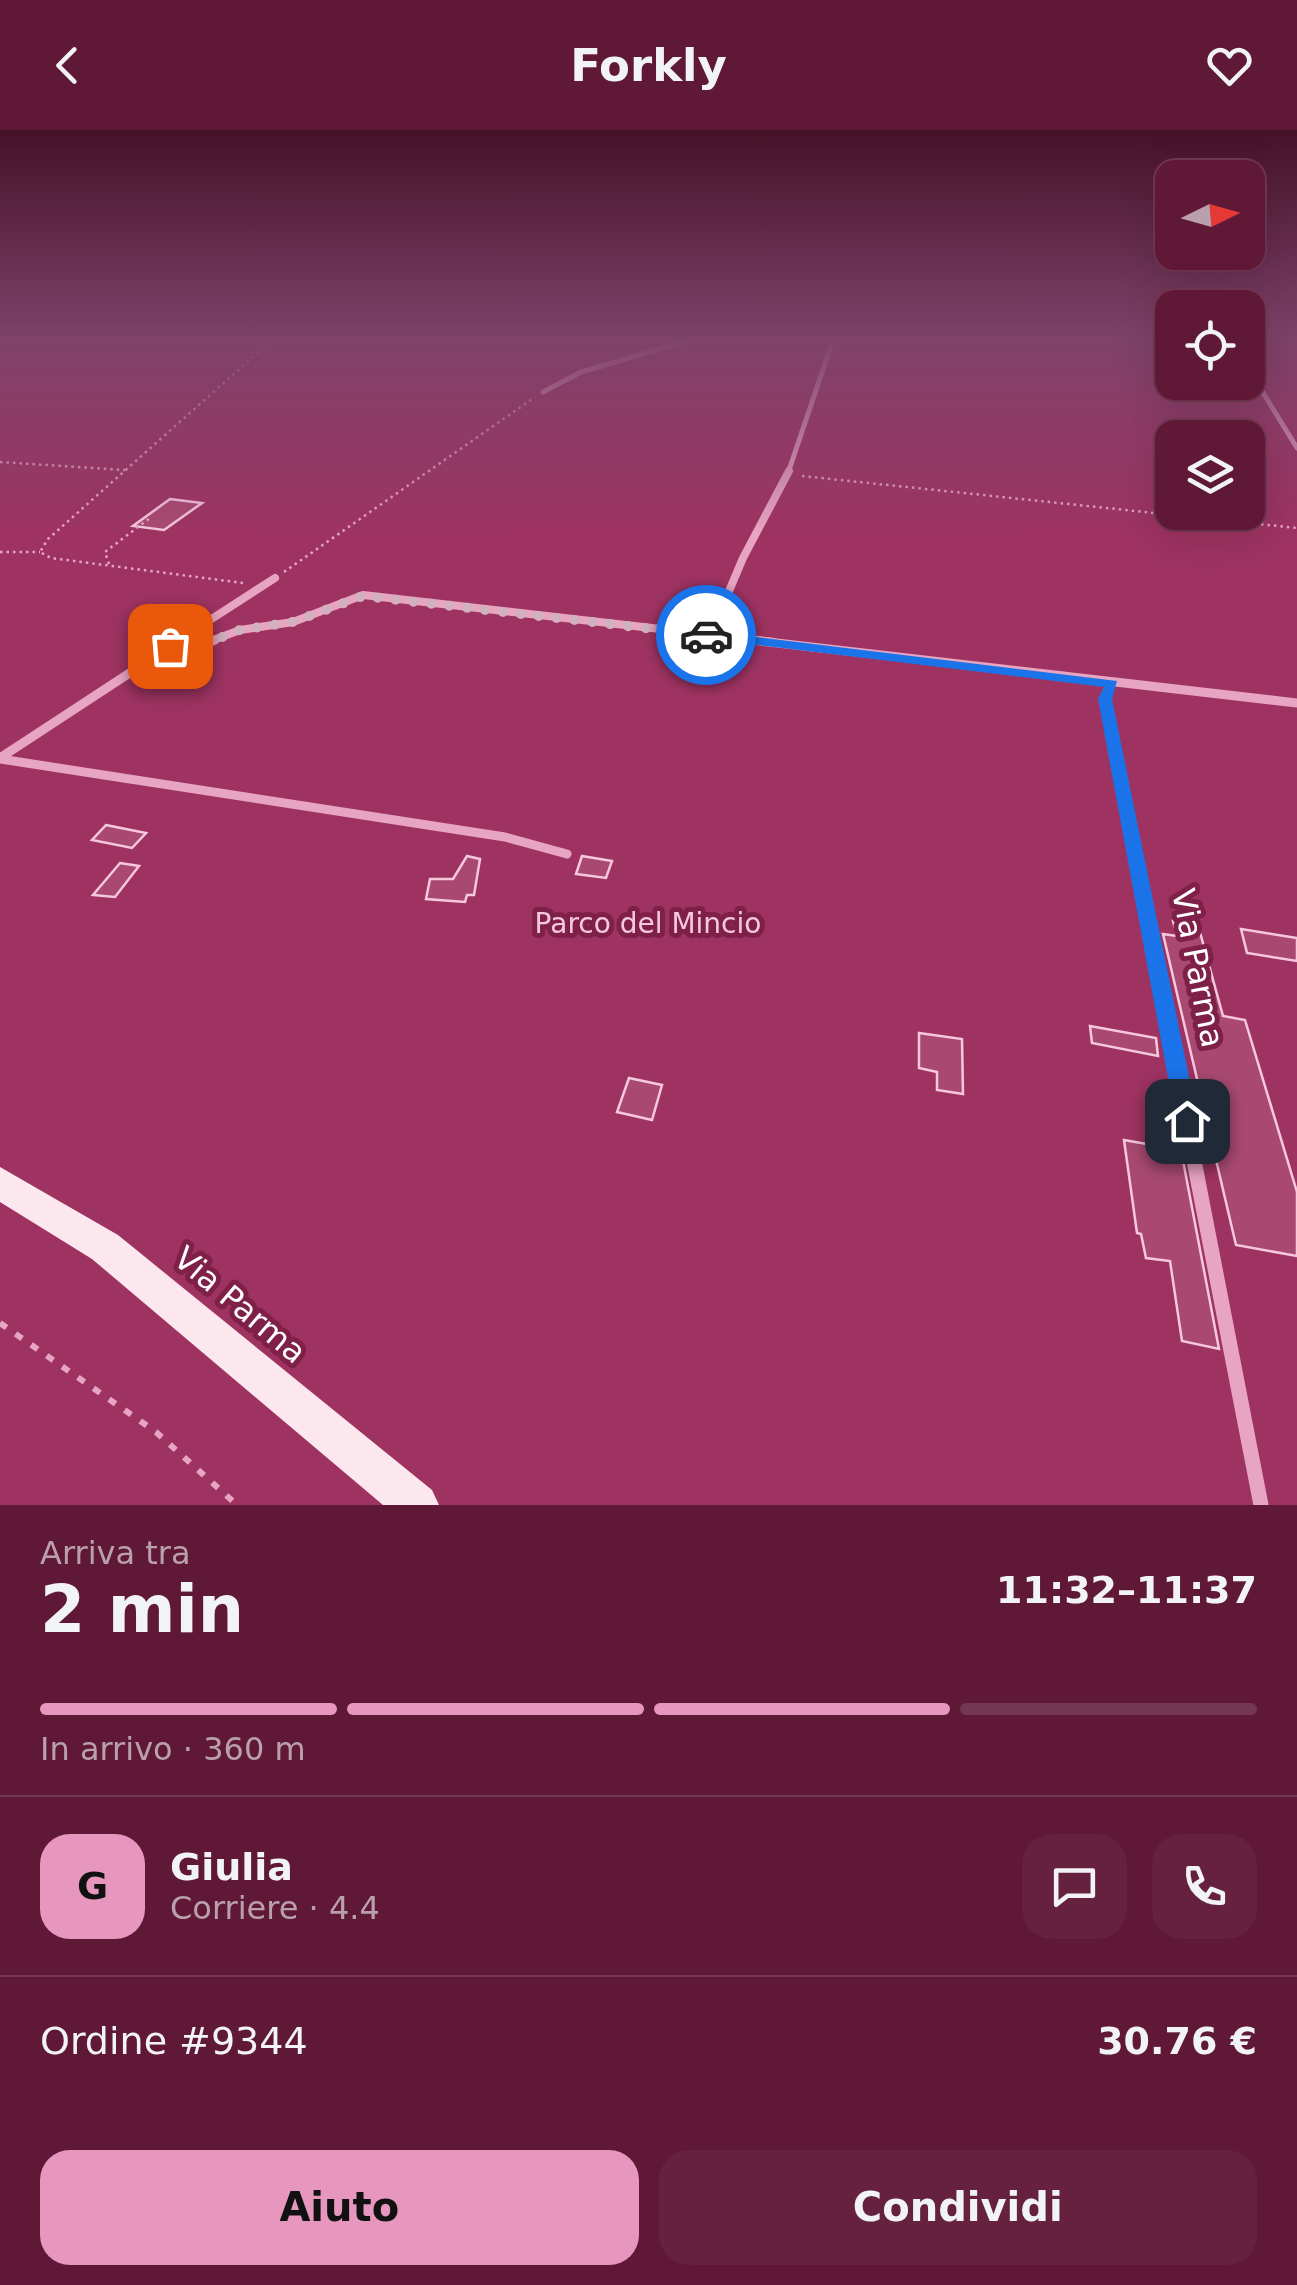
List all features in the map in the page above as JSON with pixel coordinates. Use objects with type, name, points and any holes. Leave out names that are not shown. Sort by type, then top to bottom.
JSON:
[{"type":"main road","name":"Via Parma","points":[[0,1183],[105,1247],[417,1505]]},
{"type":"street","points":[[710,636],[744,558],[788,474],[811,404]]},
{"type":"street","points":[[1270,404],[1297,448]]},
{"type":"street","points":[[0,758],[275,578]]},
{"type":"street","points":[[170,646],[202,645],[240,630],[293,622],[363,596],[1297,703]]},
{"type":"street","name":"Via Parma","points":[[1112,684],[1105,699],[1261,1505]]},
{"type":"street","points":[[0,758],[505,837],[567,854]]},
{"type":"path","points":[[40,552],[48,539],[200,404]]},
{"type":"path","points":[[275,578],[525,404]]},
{"type":"path","points":[[0,462],[127,470]]},
{"type":"path","points":[[788,474],[885,488],[1297,528]]},
{"type":"path","points":[[112,566],[104,560],[105,552],[150,518]]},
{"type":"path","points":[[0,552],[40,552],[51,558],[264,585]]},
{"type":"path","points":[[0,1323],[156,1432],[237,1505]]},
{"type":"green space","name":"Parco del Mincio","points":[[0,404],[1297,404],[1297,1505],[0,1505]]},
{"type":"building","points":[[170,499],[202,503],[164,530],[133,526]]},
{"type":"building","points":[[106,825],[146,833],[132,848],[92,840]]},
{"type":"building","points":[[467,856],[480,859],[474,895],[467,895],[465,902],[426,899],[430,879],[453,879]]},
{"type":"building","points":[[582,856],[612,861],[606,878],[576,874]]},
{"type":"building","points":[[120,863],[139,866],[115,897],[93,895]]},
{"type":"building","points":[[1173,921],[1198,925],[1223,1016],[1245,1020],[1297,1192],[1297,1256],[1236,1245],[1163,934],[1177,936]]},
{"type":"building","points":[[1241,929],[1297,938],[1297,961],[1247,953]]},
{"type":"building","points":[[1090,1026],[1156,1038],[1158,1056],[1092,1043]]},
{"type":"building","points":[[919,1033],[962,1039],[963,1094],[937,1090],[937,1072],[919,1068]]},
{"type":"building","points":[[629,1078],[662,1085],[652,1120],[617,1112]]},
{"type":"building","points":[[1124,1140],[1181,1150],[1219,1349],[1182,1341],[1170,1261],[1146,1258],[1141,1234],[1137,1233]]},
{"type":"way so far","points":[[170,646],[202,645],[240,630],[293,622],[363,596],[706,635]]},
{"type":"route","points":[[706,635],[1112,684],[1105,699],[1187,1121]]}]
